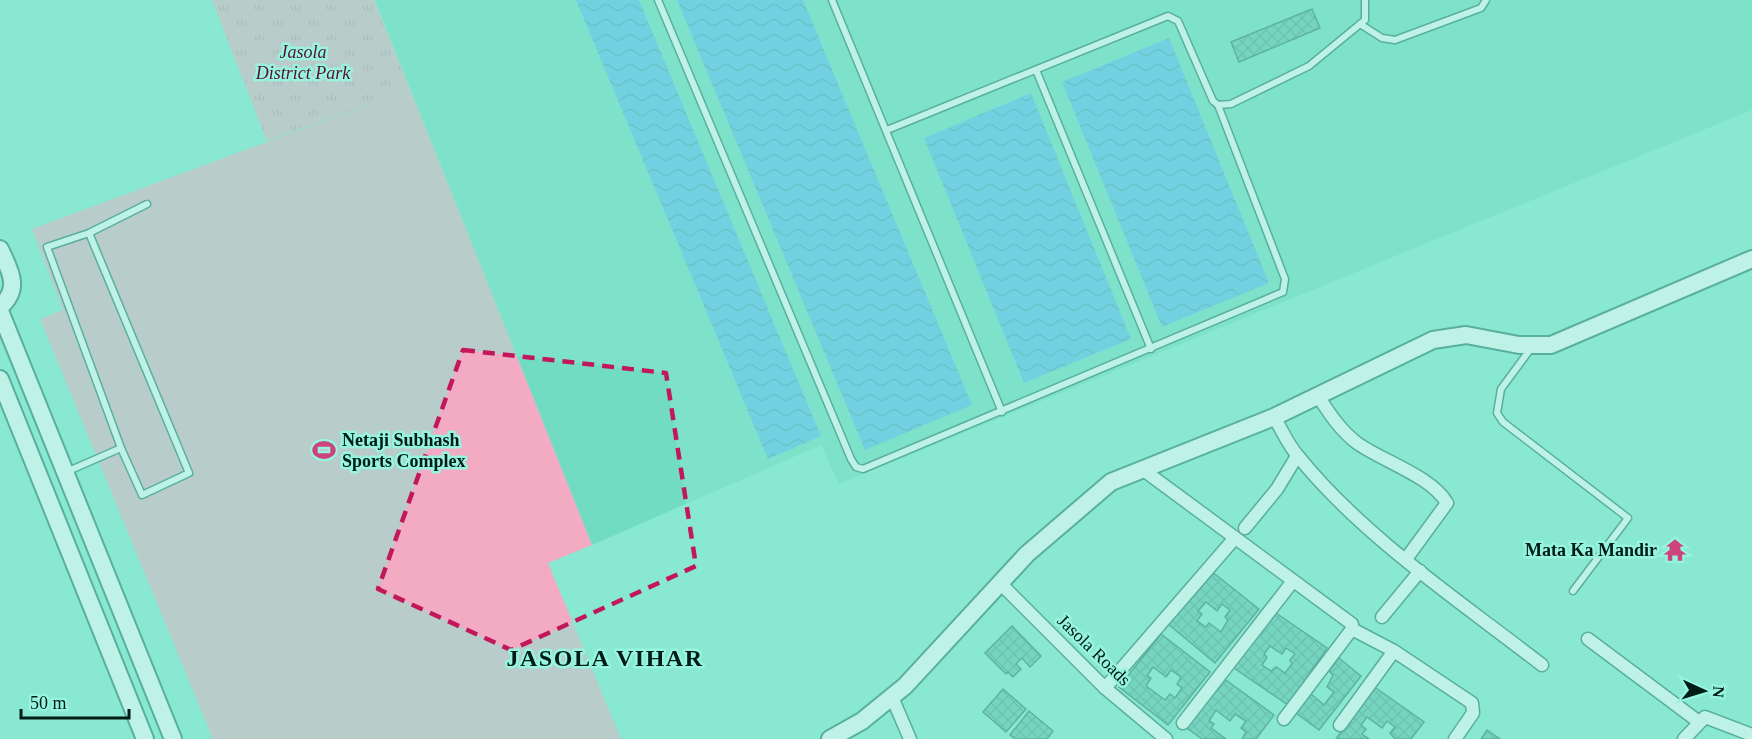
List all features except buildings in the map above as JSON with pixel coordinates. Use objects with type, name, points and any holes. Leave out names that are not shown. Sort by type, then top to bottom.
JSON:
[{"type":"street","points":[[0,250],[9,263],[12,278],[10,293],[0,309],[173,739]]},
{"type":"street","points":[[830,739],[862,721],[892,697],[1027,554],[1111,482],[1274,417],[1433,340],[1466,335],[1533,346],[1551,345],[1752,259]]},
{"type":"street","points":[[0,379],[145,739]]},
{"type":"street","points":[[1318,396],[1337,425],[1358,443],[1430,486],[1447,503],[1406,559]]},
{"type":"street","points":[[1274,417],[1297,456],[1344,505],[1420,571],[1542,665]]},
{"type":"street","points":[[1245,528],[1276,489],[1297,456]]},
{"type":"street","points":[[1142,469],[1234,539],[1349,620],[1352,629],[1394,651],[1474,706],[1473,713],[1455,739]]},
{"type":"street","points":[[1105,688],[1234,539]]},
{"type":"street","points":[[1382,617],[1420,571]]},
{"type":"street","points":[[1183,723],[1293,581]]},
{"type":"street","name":"Jasola Roads","points":[[1000,584],[1105,688],[1166,739]]},
{"type":"street","points":[[1284,719],[1352,629]]},
{"type":"street","points":[[1588,639],[1699,722]]},
{"type":"street","points":[[1340,725],[1394,651]]},
{"type":"street","points":[[892,697],[910,739]]},
{"type":"street","points":[[1684,739],[1703,717],[1752,735]]},
{"type":"lane","points":[[658,0],[856,467],[869,468],[1277,296],[1286,285],[1218,105],[1213,101],[1174,17],[1162,17],[887,130]]},
{"type":"lane","points":[[832,0],[1002,412]]},
{"type":"lane","points":[[1218,105],[1231,104],[1309,66],[1365,20],[1367,11],[1365,0]]},
{"type":"lane","points":[[1360,24],[1382,38],[1395,40],[1480,8],[1486,0]]},
{"type":"lane","points":[[1036,70],[1150,349]]},
{"type":"lane","points":[[89,233],[189,473],[142,495],[121,448],[47,247],[89,233],[147,204]]},
{"type":"lane","points":[[1533,346],[1501,389],[1497,413],[1503,422],[1628,518],[1573,591]]},
{"type":"lane","points":[[65,472],[121,448]]},
{"type":"highlighted area","points":[[463,350],[666,373],[696,566],[511,650],[378,589]]},
{"type":"shaded area","points":[[375,0],[1752,0],[1752,110],[839,484],[821,445],[592,545]]},
{"type":"green space","name":"Jasola District Park","points":[[212,0],[374,0],[410,89],[267,141]]},
{"type":"green space","name":"Netaji Subhash Sports Complex","points":[[410,89],[592,545],[548,563],[621,739],[213,739],[40,319],[63,310],[32,229]]},
{"type":"water","points":[[576,0],[639,0],[821,436],[768,459]]},
{"type":"water","points":[[677,0],[803,0],[972,405],[865,450]]},
{"type":"water","points":[[1169,38],[1269,283],[1162,327],[1062,82]]},
{"type":"water","points":[[1031,93],[1131,339],[1024,383],[924,138]]},
{"type":"place","name":"Netaji Subhash Sports Complex","points":[[324,450]]},
{"type":"place","name":"Mata Ka Mandir","points":[[1675,550]]},
{"type":"district","name":"JASOLA VIHAR","points":[[605,658]]}]
